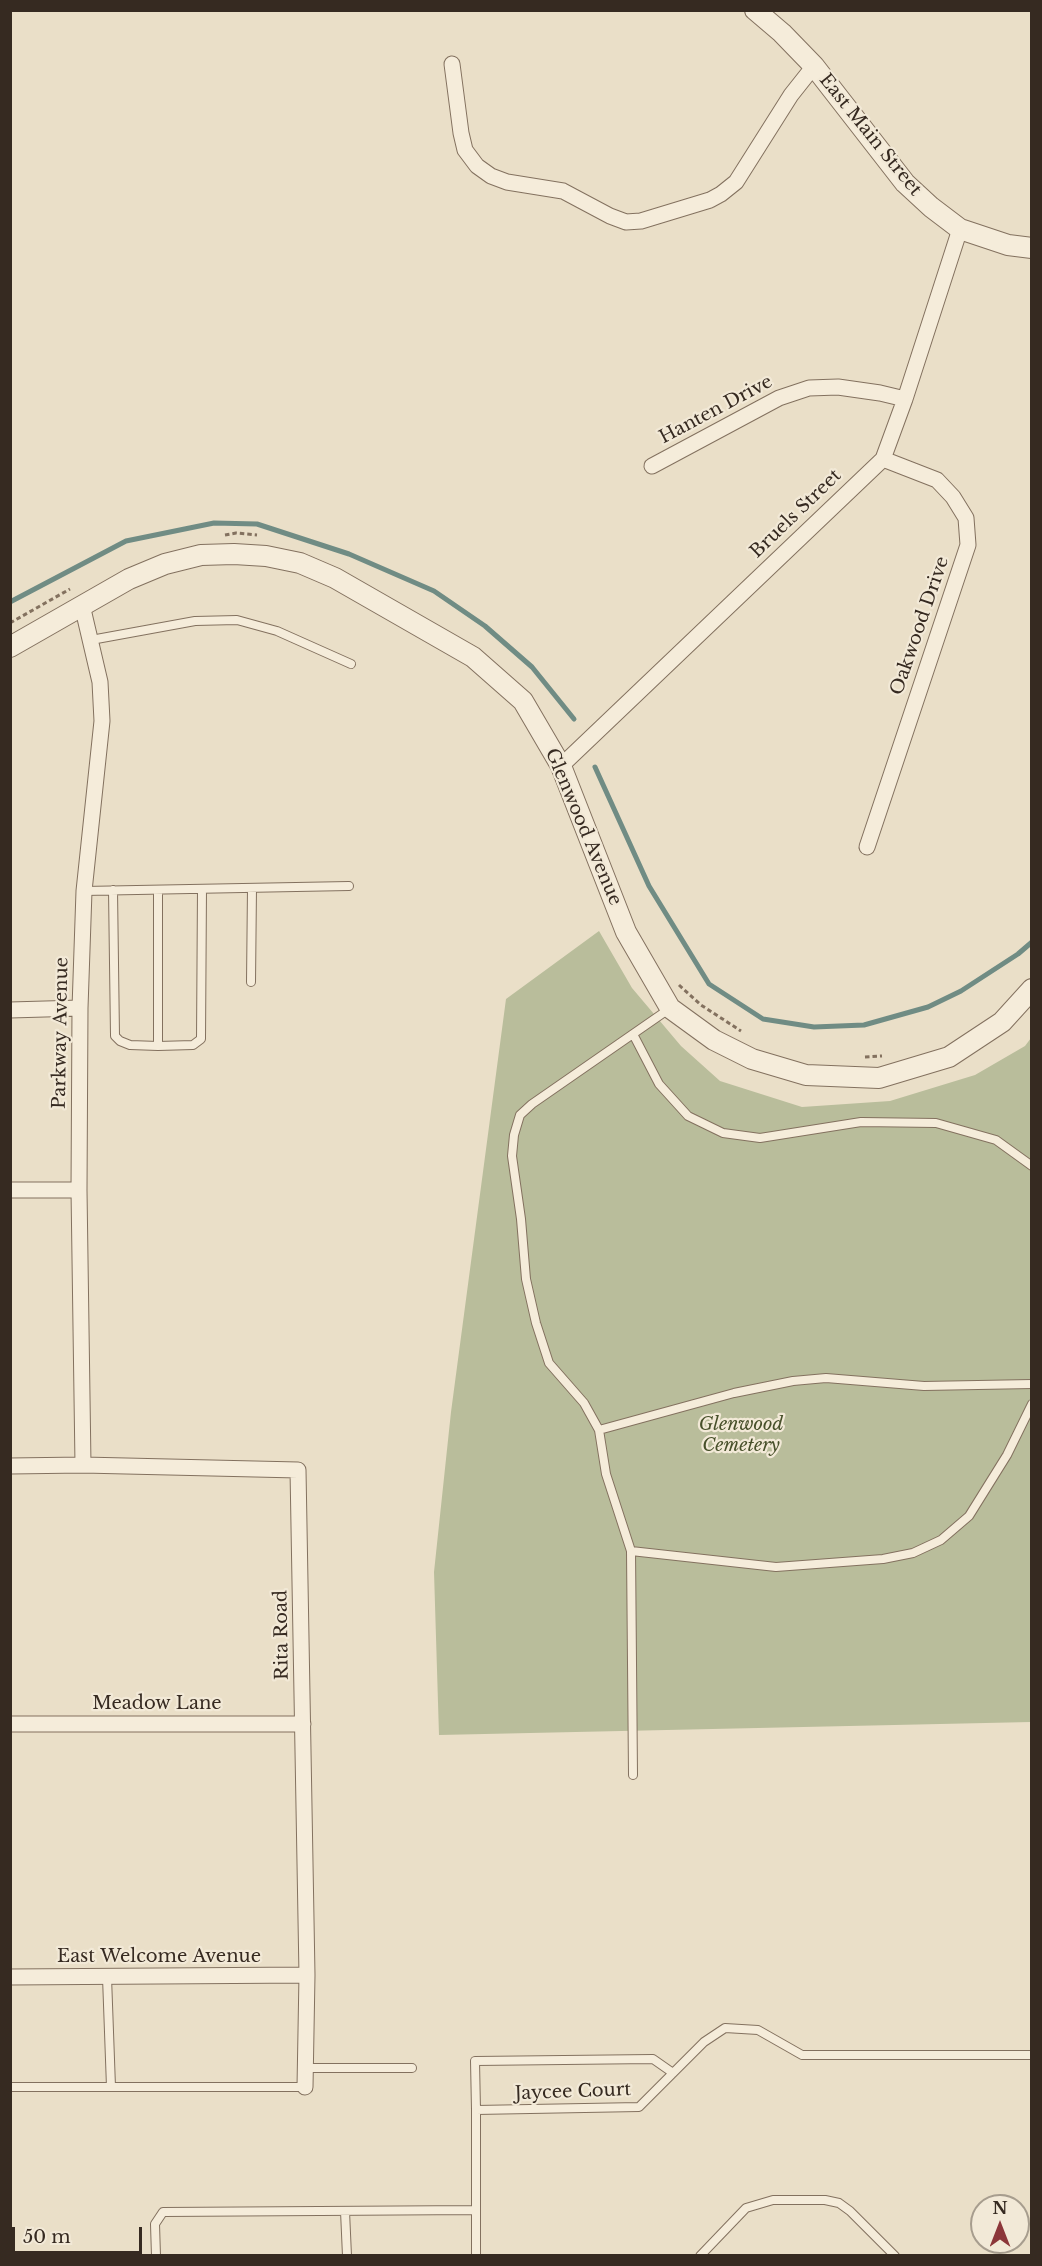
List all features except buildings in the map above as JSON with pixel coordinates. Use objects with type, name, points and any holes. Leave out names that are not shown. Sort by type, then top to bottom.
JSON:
[{"type":"street","name":"East Main Street","points":[[755,10],[782,33],[814,66],[905,183],[931,207],[960,229],[1008,245],[1032,248]]},
{"type":"street","points":[[452,64],[460,133],[465,150],[477,166],[507,183],[563,192],[626,222],[641,221],[710,200],[736,182],[791,95],[814,66]]},
{"type":"street","name":"Bruels Street","points":[[561,766],[883,459],[905,399],[960,229]]},
{"type":"street","name":"Hanten Drive","points":[[652,466],[779,398],[809,388],[838,387],[905,399]]},
{"type":"street","name":"Oakwood Drive","points":[[867,847],[968,545],[966,518],[953,497],[937,480],[883,459]]},
{"type":"street","name":"Glenwood Avenue","points":[[10,647],[77,597],[165,564],[201,555],[234,554],[266,556],[300,563],[335,579],[473,657],[523,701],[561,766],[626,932],[670,1008],[714,1040],[752,1059],[806,1075],[879,1078],[949,1057],[1002,1022],[1032,989]]},
{"type":"street","name":"Parkway Avenue","points":[[77,597],[91,640],[100,682],[102,721],[84,891],[80,1008],[82,1465]]},
{"type":"street","points":[[10,1010],[80,1008]]},
{"type":"street","points":[[10,1190],[79,1190]]},
{"type":"street","name":"Rita Road","points":[[10,1466],[82,1465],[298,1470],[307,1976],[305,2087]]},
{"type":"street","name":"Meadow Lane","points":[[10,1724],[303,1724]]},
{"type":"street","name":"East Welcome Avenue","points":[[10,1977],[307,1976]]},
{"type":"lane","points":[[91,640],[195,621],[237,620],[277,631],[351,664]]},
{"type":"lane","points":[[84,891],[349,886]]},
{"type":"lane","points":[[251,982],[252,888]]},
{"type":"lane","points":[[113,890],[114,1036],[130,1045],[193,1046],[201,1039],[202,889]]},
{"type":"lane","points":[[158,890],[158,1046]]},
{"type":"lane","points":[[633,1774],[632,1551],[606,1474],[599,1430],[584,1403],[549,1364],[536,1323],[526,1279],[521,1219],[512,1156],[514,1135],[520,1115],[532,1104],[670,1008]]},
{"type":"lane","points":[[633,1034],[659,1084],[666,1092],[688,1116],[723,1133],[760,1138],[861,1122],[936,1123],[996,1140],[1032,1166]]},
{"type":"lane","points":[[599,1430],[734,1393],[793,1381],[826,1378],[866,1379],[924,1386],[1032,1384]]},
{"type":"lane","points":[[632,1551],[776,1567],[883,1559],[913,1553],[941,1540],[969,1516],[1007,1455],[1032,1404]]},
{"type":"lane","points":[[107,1977],[111,2087]]},
{"type":"lane","name":"Jaycee Court","points":[[476,2110],[639,2107],[704,2042],[725,2028],[758,2030],[802,2055],[1032,2055]]},
{"type":"lane","points":[[476,2256],[475,2061],[653,2059],[673,2073]]},
{"type":"lane","points":[[305,2068],[412,2068]]},
{"type":"lane","points":[[10,2087],[305,2087]]},
{"type":"lane","points":[[700,2256],[746,2208],[773,2200],[825,2199],[839,2203],[850,2211],[895,2256]]},
{"type":"lane","points":[[156,2256],[155,2224],[162,2212],[476,2210]]},
{"type":"lane","points":[[345,2211],[347,2256]]},
{"type":"path","points":[[215,536],[236,533],[266,536]]},
{"type":"path","points":[[10,623],[77,597]]},
{"type":"path","points":[[678,984],[701,1005],[746,1035]]},
{"type":"path","points":[[855,1058],[888,1055]]},
{"type":"green space","name":"Glenwood Cemetery","points":[[599,931],[632,988],[681,1046],[720,1081],[802,1107],[890,1101],[975,1075],[1025,1046],[1031,1038],[1031,1722],[439,1735],[434,1572],[451,1412],[506,999]]},
{"type":"waterway","points":[[10,602],[126,541],[214,523],[257,524],[349,554],[434,591],[485,626],[532,667],[574,719]]},
{"type":"waterway","points":[[595,767],[649,886],[709,984],[763,1019],[814,1027],[864,1025],[928,1007],[961,991],[1018,954],[1032,942]]}]
